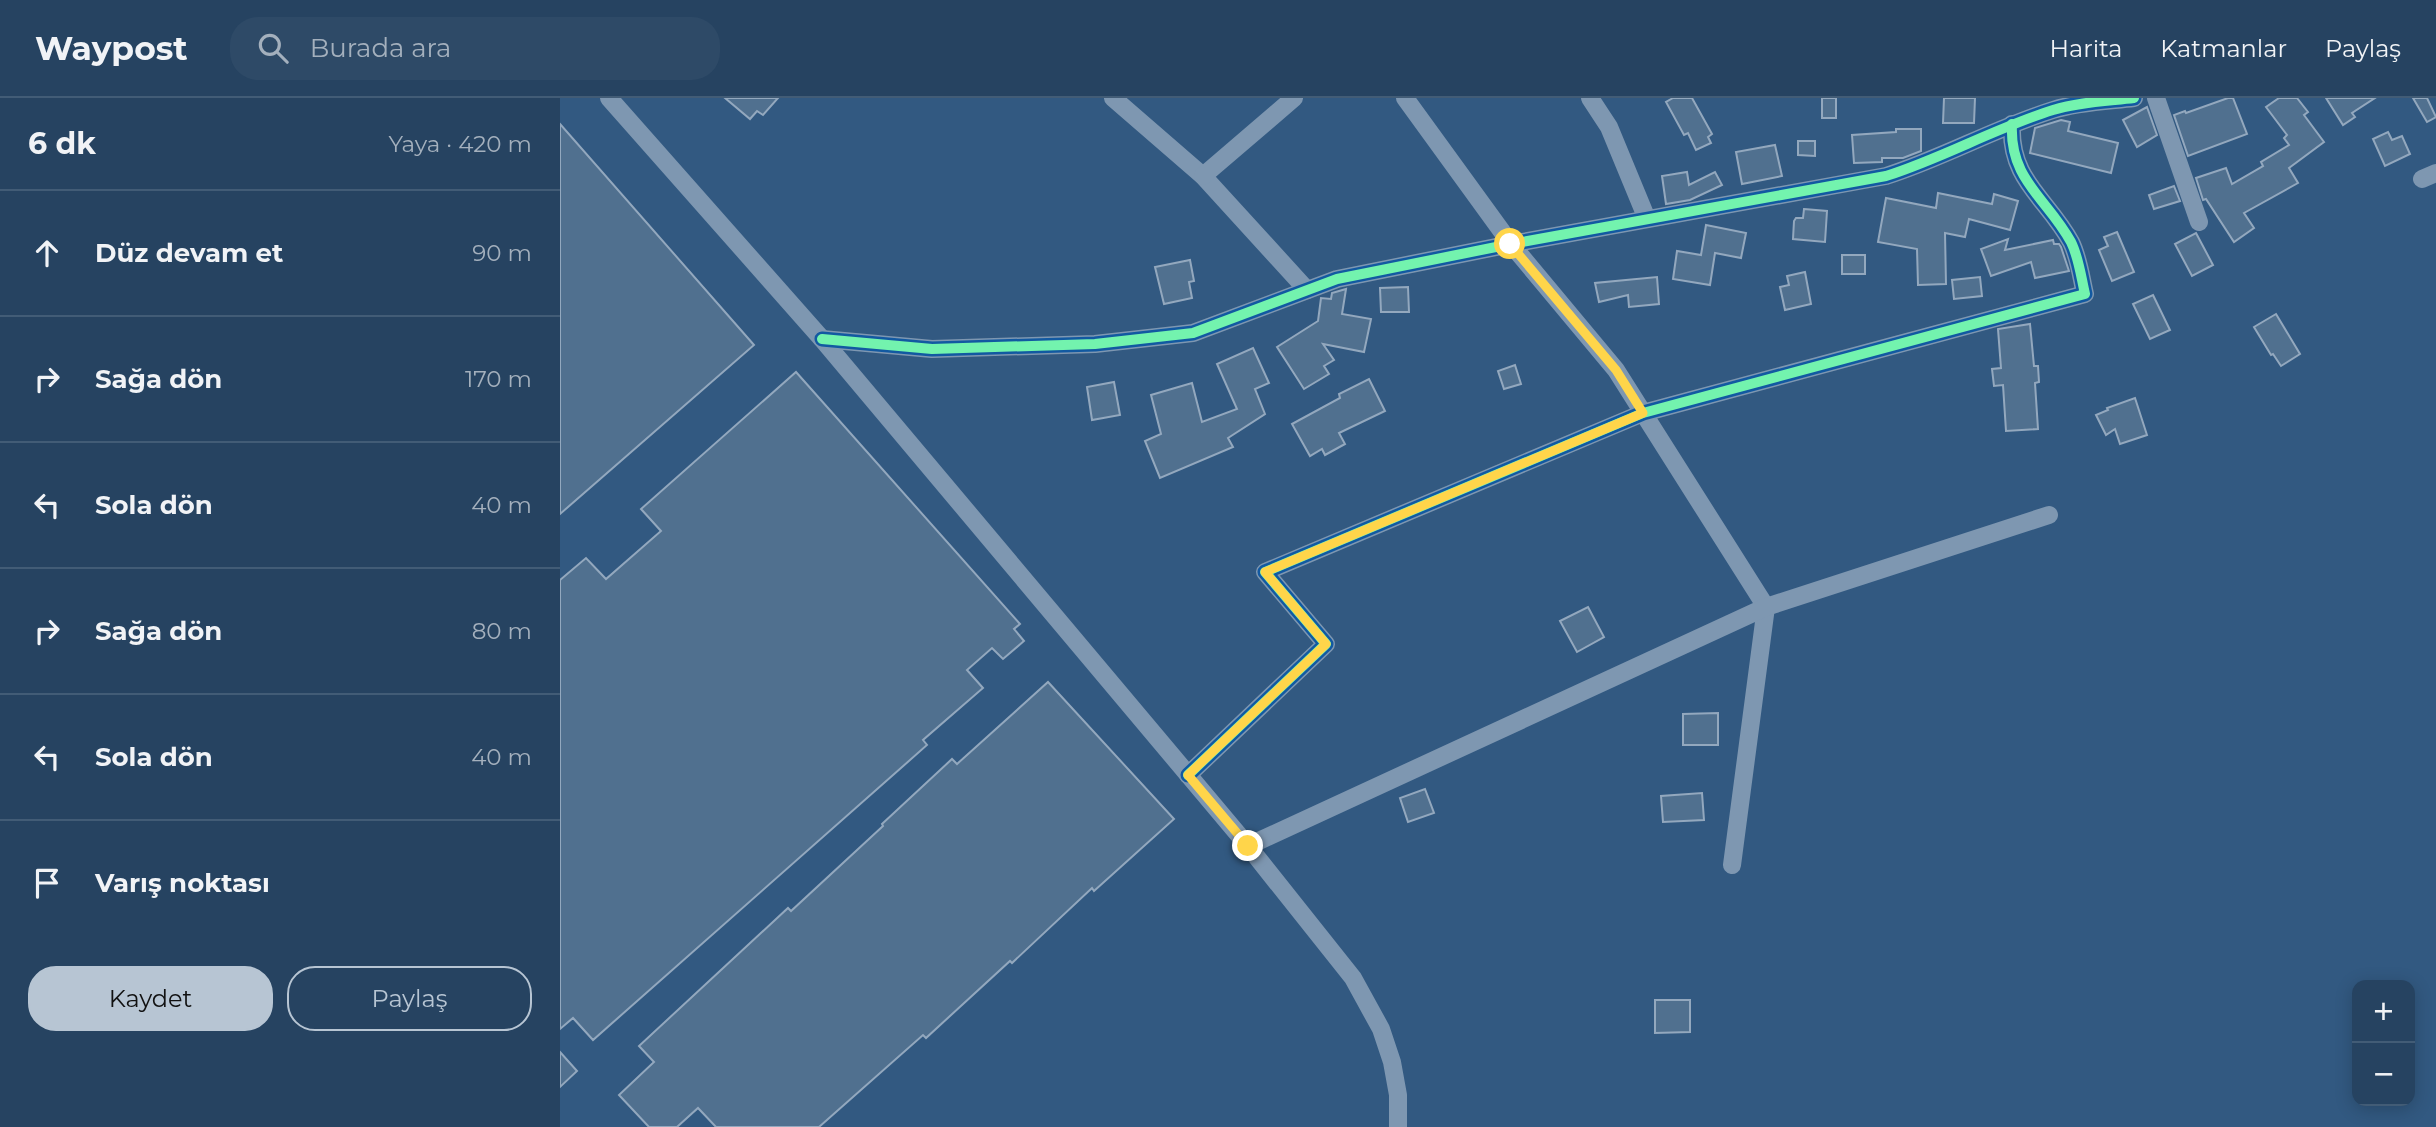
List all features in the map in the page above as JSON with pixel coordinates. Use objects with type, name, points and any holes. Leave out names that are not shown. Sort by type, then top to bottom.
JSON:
[{"type":"street","points":[[609,98],[822,339],[1248,846],[1353,978],[1369,1003],[1392,1062],[1398,1094],[1398,1127]]},
{"type":"street","points":[[1113,98],[1203,176],[1307,290]]},
{"type":"street","points":[[1203,176],[1294,98]]},
{"type":"street","points":[[1405,98],[1510,244],[1616,370],[1766,607],[1732,864]]},
{"type":"street","points":[[1590,98],[1609,127],[1647,219]]},
{"type":"street","points":[[822,339],[932,349],[1095,344],[1193,332],[1337,279],[1510,244],[1886,176],[1941,157],[2012,124],[2056,108],[2134,98]]},
{"type":"street","points":[[2156,98],[2199,222]]},
{"type":"street","points":[[1188,775],[1326,644],[1265,572],[1643,413],[2085,295],[2077,256],[2070,241],[2020,171],[2012,148],[2012,124]]},
{"type":"street","points":[[1248,846],[1766,607],[2049,515]]},
{"type":"building","points":[[725,98],[778,98],[763,115],[757,111],[750,119]]},
{"type":"building","points":[[1673,98],[1692,98],[1712,134],[1708,137],[1711,143],[1696,150],[1688,133],[1684,135],[1666,102]]},
{"type":"building","points":[[1822,98],[1836,98],[1836,118],[1822,118]]},
{"type":"building","points":[[1944,98],[1975,98],[1974,123],[1943,123]]},
{"type":"building","points":[[2233,98],[2247,134],[2188,156],[2174,115]]},
{"type":"building","points":[[2279,98],[2297,98],[2308,112],[2304,115],[2324,142],[2289,168],[2298,183],[2244,213],[2254,228],[2234,242],[2206,199],[2203,200],[2196,178],[2226,168],[2232,184],[2263,166],[2261,162],[2289,145],[2284,138],[2287,135],[2266,107]]},
{"type":"building","points":[[2326,98],[2375,98],[2352,113],[2355,117],[2343,125]]},
{"type":"building","points":[[2413,98],[2427,98],[2436,117],[2427,122]]},
{"type":"building","points":[[2147,107],[2157,135],[2137,147],[2123,120]]},
{"type":"building","points":[[2061,120],[2070,122],[2068,131],[2118,143],[2111,173],[2030,153],[2035,128]]},
{"type":"building","points":[[560,124],[754,345],[560,514]]},
{"type":"building","points":[[1896,129],[1921,129],[1921,151],[1903,158],[1882,158],[1882,162],[1854,163],[1852,135],[1896,132]]},
{"type":"building","points":[[2388,132],[2392,140],[2402,136],[2410,154],[2385,166],[2373,139]]},
{"type":"building","points":[[1798,141],[1815,141],[1815,156],[1798,155]]},
{"type":"building","points":[[1775,145],[1782,176],[1742,184],[1736,152]]},
{"type":"building","points":[[1687,172],[1689,185],[1715,172],[1722,185],[1690,200],[1666,204],[1662,176]]},
{"type":"building","points":[[2174,186],[2180,201],[2154,209],[2149,195]]},
{"type":"building","points":[[1938,193],[1992,204],[1994,194],[2018,201],[2010,230],[1969,219],[1965,237],[1945,233],[1946,284],[1918,285],[1917,249],[1878,242],[1886,198],[1936,208]]},
{"type":"building","points":[[1804,209],[1827,211],[1825,242],[1793,239],[1794,221],[1796,218],[1803,218]]},
{"type":"building","points":[[1706,225],[1746,233],[1741,258],[1715,253],[1710,285],[1673,279],[1677,251],[1701,255]]},
{"type":"building","points":[[2117,232],[2134,272],[2112,281],[2099,250],[2108,246],[2104,237]]},
{"type":"building","points":[[2196,233],[2213,265],[2192,276],[2175,244]]},
{"type":"building","points":[[2008,239],[2005,250],[2053,240],[2054,244],[2061,247],[2069,271],[2035,278],[2031,262],[1991,276],[1981,249]]},
{"type":"building","points":[[1842,255],[1865,255],[1865,274],[1842,274]]},
{"type":"building","points":[[1190,260],[1194,281],[1189,282],[1192,298],[1164,304],[1155,267]]},
{"type":"building","points":[[1805,272],[1811,304],[1785,310],[1780,287],[1789,285],[1787,276]]},
{"type":"building","points":[[1657,277],[1659,304],[1629,307],[1628,295],[1599,302],[1595,283]]},
{"type":"building","points":[[1980,277],[1982,296],[1954,299],[1952,280]]},
{"type":"building","points":[[1408,287],[1409,312],[1381,312],[1380,288]]},
{"type":"building","points":[[1346,289],[1342,314],[1371,319],[1364,352],[1323,344],[1334,360],[1324,366],[1329,374],[1304,389],[1277,347],[1318,321],[1321,298],[1331,299],[1332,293]]},
{"type":"building","points":[[2153,295],[2170,330],[2150,339],[2133,304]]},
{"type":"building","points":[[2276,314],[2300,354],[2281,366],[2254,327]]},
{"type":"building","points":[[2030,324],[2034,366],[2038,366],[2039,382],[2035,383],[2038,429],[2006,431],[2003,385],[1994,386],[1992,369],[2001,368],[1998,329]]},
{"type":"building","points":[[1253,348],[1269,383],[1255,389],[1265,414],[1228,438],[1233,447],[1160,478],[1145,441],[1161,434],[1151,395],[1192,383],[1202,422],[1237,409],[1217,364]]},
{"type":"building","points":[[1515,365],[1521,384],[1504,389],[1498,371]]},
{"type":"building","points":[[796,372],[1020,624],[1014,629],[1024,641],[1003,659],[992,648],[967,670],[983,688],[923,740],[927,745],[593,1040],[573,1018],[560,1029],[560,580],[586,558],[606,579],[661,531],[641,509]]},
{"type":"building","points":[[1369,379],[1385,411],[1339,433],[1345,444],[1325,455],[1322,449],[1310,456],[1292,424],[1340,398],[1339,394]]},
{"type":"building","points":[[1114,382],[1120,415],[1092,420],[1087,387]]},
{"type":"building","points":[[2135,398],[2147,435],[2120,444],[2115,429],[2106,435],[2096,415]]},
{"type":"building","points":[[1588,607],[1604,637],[1577,652],[1560,621]]},
{"type":"building","points":[[1048,682],[1174,819],[1094,891],[1092,888],[926,1038],[923,1035],[819,1127],[716,1127],[698,1108],[677,1127],[649,1127],[619,1095],[654,1062],[639,1046],[788,908],[791,911],[952,759],[957,764]]},
{"type":"building","points":[[1718,713],[1718,745],[1683,745],[1683,714]]},
{"type":"building","points":[[1425,789],[1434,813],[1408,822],[1400,798]]},
{"type":"building","points":[[1702,793],[1704,820],[1663,822],[1661,796]]},
{"type":"building","points":[[1655,1000],[1690,1000],[1690,1032],[1655,1033]]},
{"type":"building","points":[[560,1052],[577,1071],[560,1087]]},
{"type":"cycle path","points":[[822,339],[932,349],[1095,344],[1193,333],[1337,279],[1511,244],[1886,176],[2053,110],[2083,103],[2134,98]]},
{"type":"cycle path","points":[[1188,775],[1326,644],[1265,572],[1643,413],[2085,294],[2071,242],[2023,174],[2013,143],[2012,124]]},
{"type":"route","points":[[1248,846],[1188,775],[1326,644],[1265,572],[1643,413],[1616,370],[1510,244]]}]
